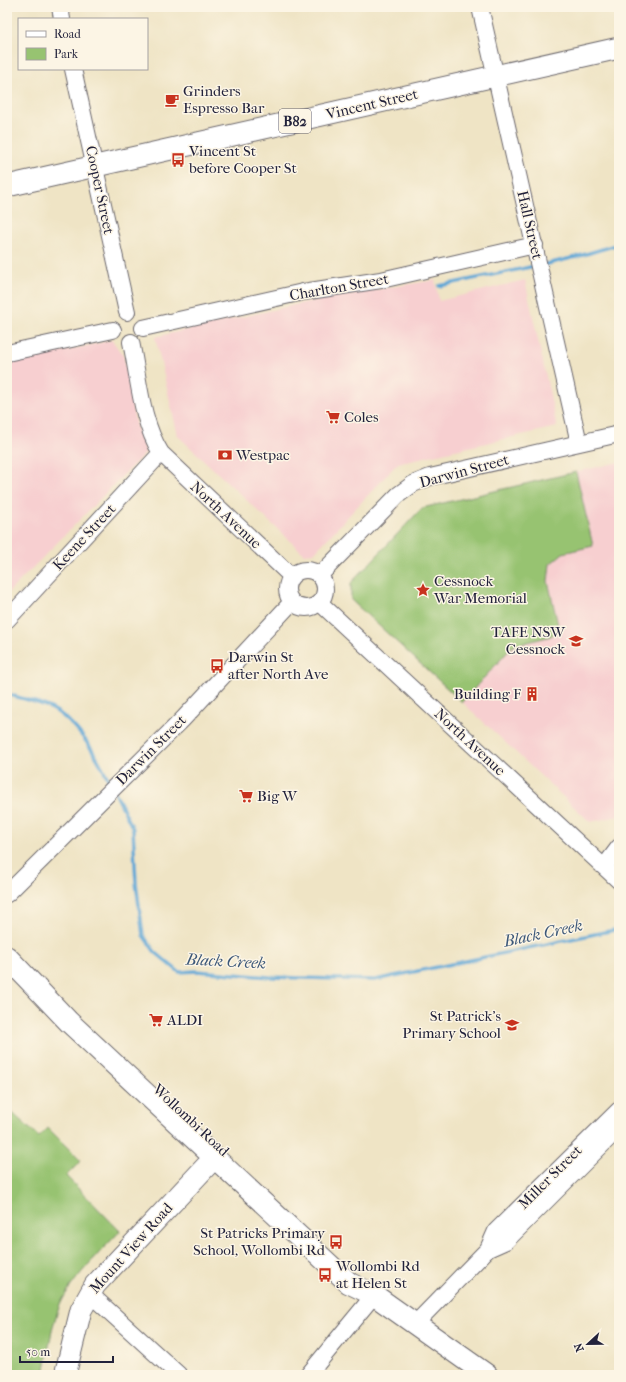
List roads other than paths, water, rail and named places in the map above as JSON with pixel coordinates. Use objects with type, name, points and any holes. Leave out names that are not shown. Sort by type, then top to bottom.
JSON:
[{"type":"main road","name":"Vincent Street","points":[[7,186],[619,48]]},
{"type":"main road","name":"Wollombi Road","points":[[7,946],[64,998],[103,1038],[180,1110],[358,1273],[374,1295]]},
{"type":"main road","name":"Wollombi Road","points":[[7,957],[69,1022],[349,1283],[374,1295],[487,1375]]},
{"type":"main road","points":[[180,1110],[188,1123],[211,1145],[214,1158],[226,1160],[249,1180],[261,1185]]},
{"type":"main road","name":"Mount View Road","points":[[65,1375],[76,1323],[80,1310],[89,1294],[106,1272],[214,1158]]},
{"type":"street","points":[[60,7],[62,18]]},
{"type":"street","name":"Hall Street","points":[[480,7],[579,443]]},
{"type":"street","name":"Cooper Street","points":[[73,70],[127,312]]},
{"type":"street","name":"Charlton Street","points":[[143,328],[303,292],[538,259]]},
{"type":"street","points":[[127,312],[139,316],[143,328],[140,337],[131,342],[120,340],[113,330],[116,317],[127,312]]},
{"type":"street","points":[[7,353],[113,330]]},
{"type":"street","points":[[131,342],[145,415],[152,435],[161,453]]},
{"type":"street","name":"Darwin Street","points":[[320,574],[398,495],[413,484],[430,477],[619,434]]},
{"type":"street","name":"North Avenue","points":[[161,453],[291,576]]},
{"type":"street","name":"Keene Street","points":[[7,620],[161,453]]},
{"type":"street","points":[[303,570],[312,570],[320,574],[326,588],[325,594],[320,602],[311,608],[301,608],[292,602],[287,590],[291,576],[303,570]]},
{"type":"street","name":"Darwin Street","points":[[7,894],[183,719],[292,602]]},
{"type":"street","name":"North Avenue","points":[[320,602],[619,881]]},
{"type":"street","points":[[604,867],[619,847]]},
{"type":"street","name":"Miller Street","points":[[415,1324],[488,1249],[496,1231],[619,1110]]},
{"type":"street","name":"Miller Street","points":[[488,1249],[506,1241],[619,1128]]},
{"type":"street","points":[[89,1294],[179,1375]]},
{"type":"street","points":[[308,1375],[374,1295]]},
{"type":"waterway","points":[[543,265],[619,244]]},
{"type":"waterway","points":[[439,286],[535,266]]},
{"type":"waterway","name":"Black Creek","points":[[7,694],[34,702],[59,713],[82,736],[101,765],[111,785]]},
{"type":"waterway","name":"Black Creek","points":[[115,792],[133,829],[136,883],[143,935],[155,952],[179,972],[197,971],[270,977],[375,980],[619,929]]},
{"type":"place","name":"Grinders Espresso Bar","points":[[172,100]]},
{"type":"place","name":"Vincent St before Cooper St","points":[[178,160]]},
{"type":"place","name":"Coles","points":[[333,417]]},
{"type":"place","name":"Westpac","points":[[225,455]]},
{"type":"place","name":"Cessnock War Memorial","points":[[423,590]]},
{"type":"place","name":"TAFE NSW Cessnock","points":[[576,641]]},
{"type":"place","name":"Darwin St after North Ave","points":[[217,666]]},
{"type":"place","name":"Building F","points":[[532,694]]},
{"type":"place","name":"Big W","points":[[246,796]]},
{"type":"place","name":"ALDI","points":[[156,1020]]},
{"type":"place","name":"St Patrick's Primary School","points":[[512,1025]]},
{"type":"place","name":"St Patricks Primary School, Wollombi Rd","points":[[336,1242]]},
{"type":"place","name":"Wollombi Rd at Helen St","points":[[325,1275]]}]
